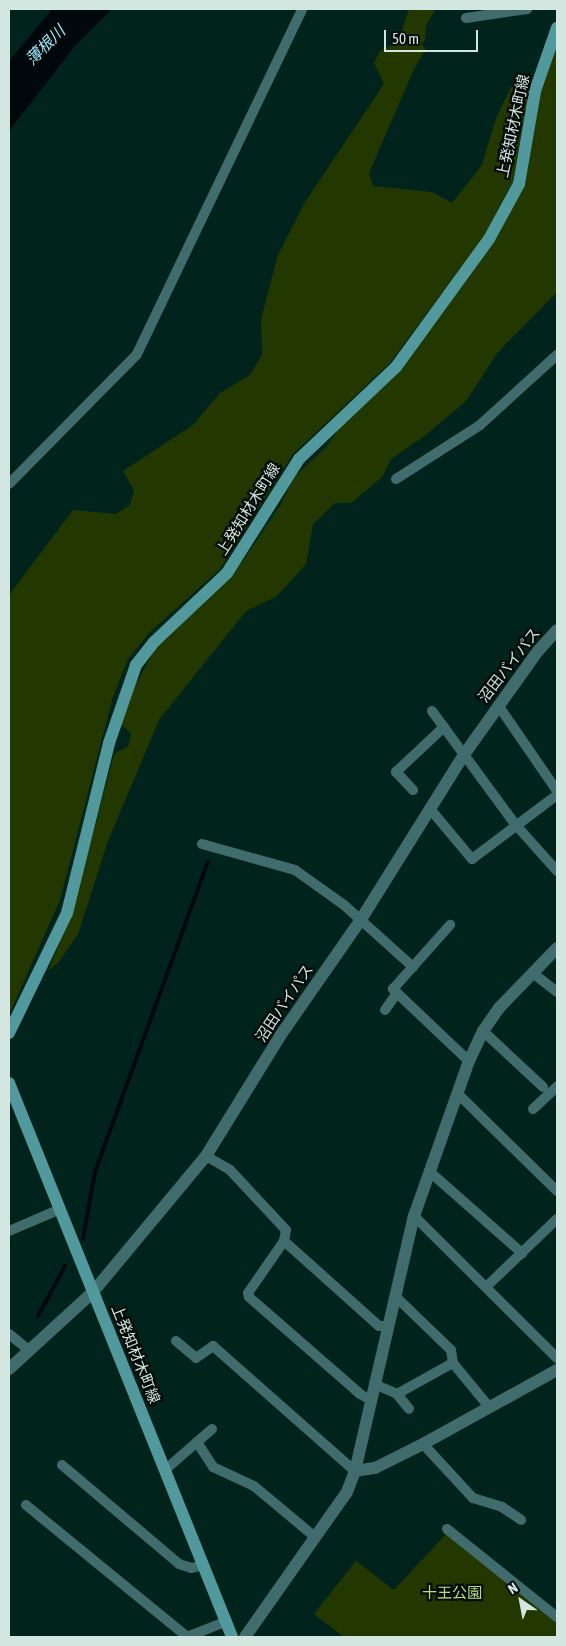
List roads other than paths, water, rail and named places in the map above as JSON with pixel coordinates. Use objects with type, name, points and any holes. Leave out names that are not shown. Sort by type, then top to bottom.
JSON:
[{"type":"main road","name":"上発知材木町線","points":[[9,1033],[67,913],[109,743],[136,665],[154,642],[227,573],[299,459],[396,367],[490,239],[519,184],[535,91],[557,28]]},
{"type":"main road","name":"上発知材木町線","points":[[9,1083],[58,1210],[166,1469],[232,1637]]},
{"type":"street","points":[[9,484],[137,354],[302,9]]},
{"type":"street","points":[[466,18],[527,9]]},
{"type":"street","points":[[396,479],[480,425],[557,355]]},
{"type":"street","name":"沼田バイパス","points":[[9,1370],[93,1292],[206,1156],[280,1036],[360,921],[463,756],[538,650],[557,630]]},
{"type":"street","points":[[498,705],[557,791]]},
{"type":"street","points":[[432,711],[463,756],[515,824],[557,871]]},
{"type":"street","points":[[413,790],[396,772],[444,727]]},
{"type":"street","points":[[431,810],[472,859],[515,824],[557,795]]},
{"type":"street","points":[[202,844],[295,870],[360,921],[413,967]]},
{"type":"street","points":[[450,925],[393,990],[469,1061]]},
{"type":"street","points":[[245,1637],[347,1492],[355,1472],[414,1216],[469,1061],[483,1031],[498,1008],[534,974],[557,948]]},
{"type":"street","points":[[534,974],[557,992]]},
{"type":"street","points":[[385,1010],[397,993]]},
{"type":"street","points":[[483,1031],[543,1087]]},
{"type":"street","points":[[534,1109],[557,1087]]},
{"type":"street","points":[[457,1094],[557,1192]]},
{"type":"street","points":[[206,1156],[230,1170],[283,1225],[284,1241],[248,1295],[360,1394],[371,1400]]},
{"type":"street","points":[[430,1172],[522,1253]]},
{"type":"street","points":[[9,1231],[58,1210]]},
{"type":"street","points":[[414,1216],[557,1358]]},
{"type":"street","points":[[486,1287],[557,1219]]},
{"type":"street","points":[[284,1241],[379,1326],[388,1326]]},
{"type":"street","points":[[395,1296],[451,1350],[453,1363],[490,1408]]},
{"type":"street","points":[[9,1334],[29,1350]]},
{"type":"street","points":[[176,1341],[196,1358],[213,1346],[355,1472]]},
{"type":"street","points":[[396,1394],[453,1363]]},
{"type":"street","points":[[355,1472],[375,1468],[423,1444],[557,1370]]},
{"type":"street","points":[[374,1384],[396,1394],[409,1409]]},
{"type":"street","points":[[166,1469],[212,1430]]},
{"type":"street","points":[[197,1442],[213,1467],[254,1486],[315,1537]]},
{"type":"street","points":[[423,1444],[473,1498],[502,1507],[521,1520]]},
{"type":"street","points":[[62,1465],[179,1564],[191,1568],[204,1565]]},
{"type":"street","points":[[26,1505],[187,1637],[227,1621]]},
{"type":"street","points":[[447,1529],[557,1617]]},
{"type":"water","name":"薄根川","points":[[52,9],[112,9],[76,45],[9,131],[9,61]]},
{"type":"waterway","points":[[83,1239],[95,1172],[208,862]]},
{"type":"waterway","points":[[38,1316],[65,1266]]},
{"type":"park label","name":"十王公園","points":[[452,1593]]}]
